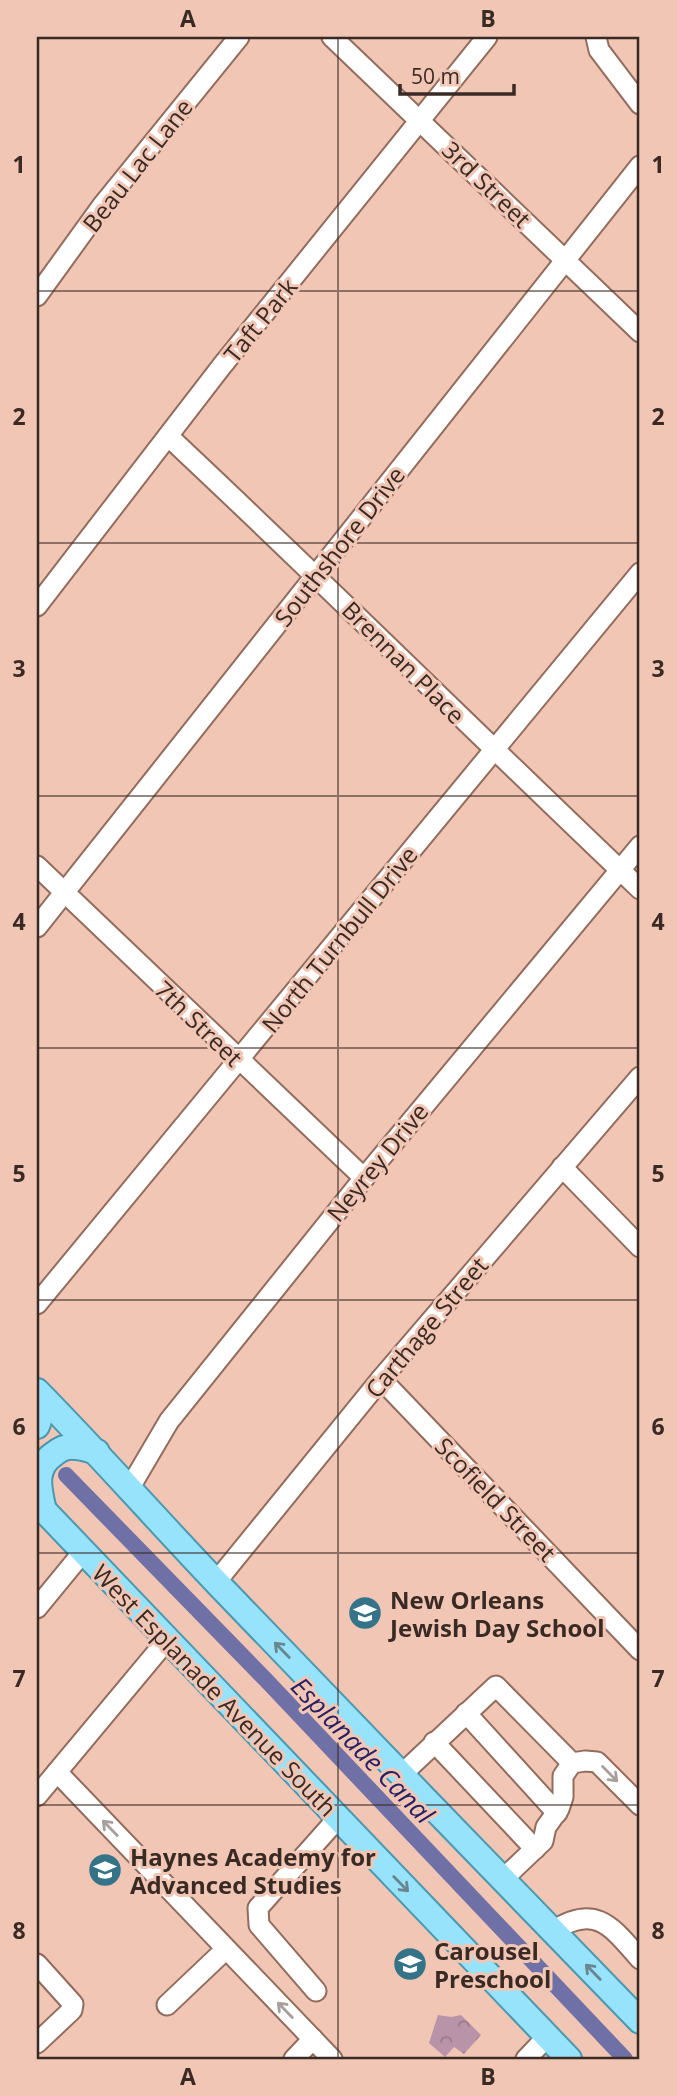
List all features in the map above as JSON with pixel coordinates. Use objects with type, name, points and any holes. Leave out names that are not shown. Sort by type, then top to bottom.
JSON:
[{"type":"main road","points":[[37,1391],[216,1582],[553,1931],[639,2016]]},
{"type":"main road","points":[[37,1401],[40,1409],[37,1426]]},
{"type":"main road","points":[[40,1507],[40,1469],[49,1457],[60,1449],[74,1446],[97,1452]]},
{"type":"main road","name":"West Esplanade Avenue South","points":[[40,1507],[569,2059]]},
{"type":"street","name":"Beau Lac Lane","points":[[37,296],[102,206],[239,37]]},
{"type":"street","name":"3rd Street","points":[[332,37],[640,332]]},
{"type":"street","name":"Taft Park","points":[[37,606],[221,367],[487,37]]},
{"type":"street","points":[[597,44],[640,104]]},
{"type":"street","name":"Southshore Drive","points":[[37,927],[640,166]]},
{"type":"street","name":"Brennan Place","points":[[168,436],[316,575],[640,889]]},
{"type":"street","name":"North Turnbull Drive","points":[[37,1304],[640,573]]},
{"type":"street","name":"Neyrey Drive","points":[[129,1489],[169,1422],[363,1178],[640,846]]},
{"type":"street","name":"7th Street","points":[[37,866],[363,1178]]},
{"type":"street","name":"Carthage Street","points":[[216,1582],[381,1379],[640,1077]]},
{"type":"street","points":[[562,1167],[640,1247]]},
{"type":"street","name":"Scofield Street","points":[[381,1379],[640,1650]]},
{"type":"street","points":[[37,1608],[83,1552]]},
{"type":"street","points":[[37,1796],[167,1640]]},
{"type":"street","points":[[402,1774],[496,1686],[572,1763]]},
{"type":"street","points":[[466,1713],[556,1813]]},
{"type":"street","points":[[435,1742],[535,1849]]},
{"type":"street","points":[[503,1879],[543,1841],[546,1827],[563,1797],[563,1776],[572,1763],[597,1762],[640,1805]]},
{"type":"street","points":[[57,1772],[332,2059]]},
{"type":"street","points":[[316,1991],[259,1925],[258,1908],[338,1818]]},
{"type":"street","points":[[553,1931],[566,1923],[583,1918],[595,1919],[609,1927],[640,1959]]},
{"type":"street","points":[[167,2006],[226,1949]]},
{"type":"street","points":[[37,1964],[73,2004],[72,2010],[37,2043]]},
{"type":"street","points":[[526,2059],[547,2037]]},
{"type":"street","points":[[294,2059],[313,2039]]},
{"type":"green space","points":[[438,2015],[461,2015],[481,2035],[464,2054],[454,2047],[445,2057],[429,2043]]},
{"type":"waterway","name":"Esplanade Canal","points":[[66,1475],[266,1680],[625,2059]]},
{"type":"place","name":"New Orleans Jewish Day School","points":[[365,1613]]},
{"type":"place","name":"Haynes Academy for Advanced Studies","points":[[105,1870]]},
{"type":"place","name":"Carousel Preschool","points":[[410,1964]]}]
